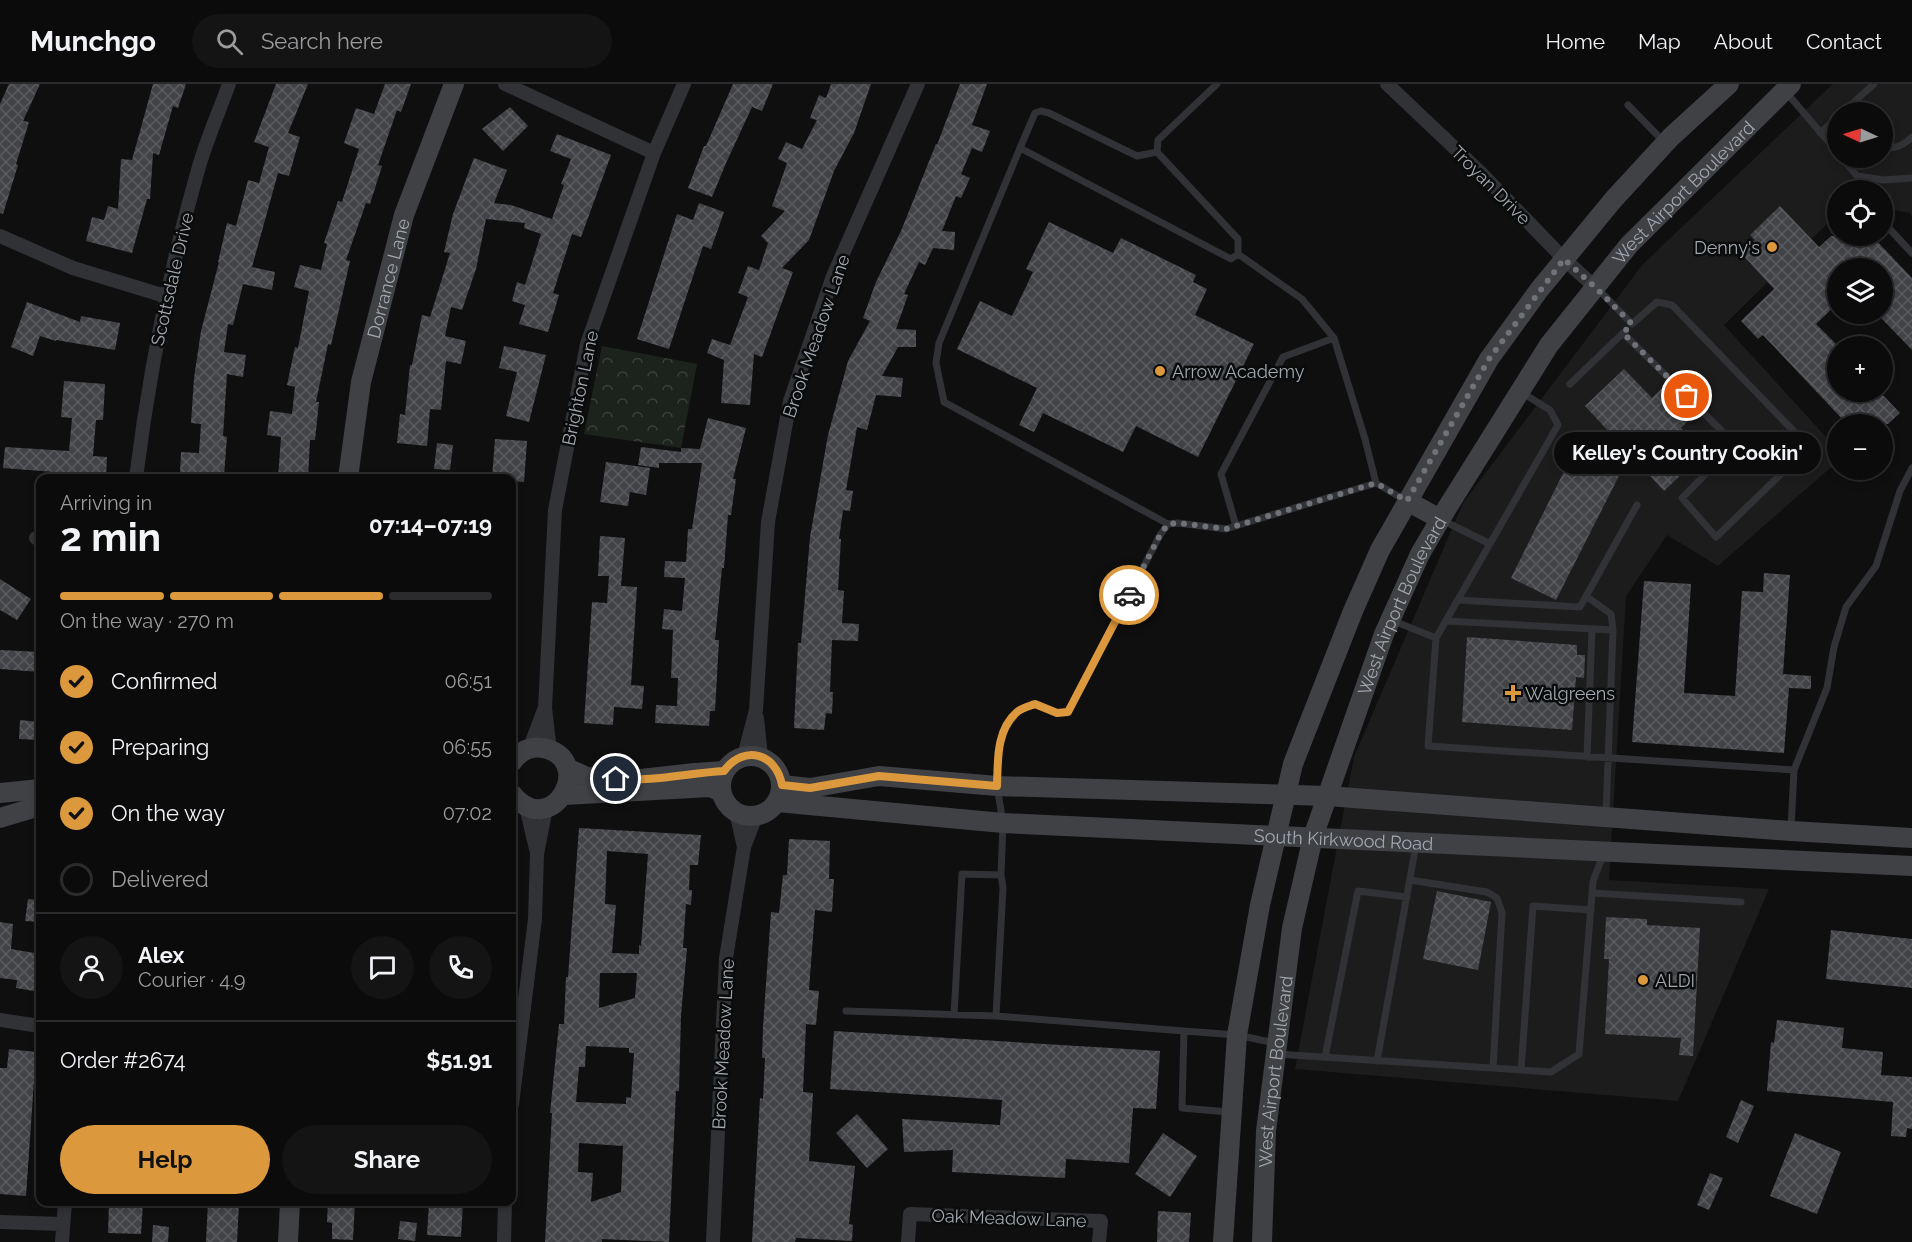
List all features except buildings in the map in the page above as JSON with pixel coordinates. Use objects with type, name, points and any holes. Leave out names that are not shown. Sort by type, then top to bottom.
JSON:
[{"type":"main road","name":"Dorrance Lane","points":[[349,474],[361,382],[404,215],[454,84]]},
{"type":"main road","points":[[1223,1242],[1237,1035],[1260,905],[1293,764],[1353,610],[1380,550],[1489,359],[1564,259],[1613,200],[1666,144],[1729,84]]},
{"type":"main road","name":"West Airport Boulevard","points":[[1262,1242],[1266,1131],[1292,928],[1313,837],[1327,796],[1391,619],[1420,554],[1549,345],[1629,245],[1784,86]]},
{"type":"main road","points":[[1407,501],[1440,519]]},
{"type":"main road","points":[[516,756],[530,747],[550,751],[562,759],[569,778],[564,795],[555,804],[536,809],[519,801]]},
{"type":"main road","points":[[752,757],[776,768],[779,793],[765,813],[748,816],[736,812],[725,801],[721,781],[729,764],[752,757]]},
{"type":"main road","points":[[567,768],[587,777],[632,780],[695,772],[724,771]]},
{"type":"main road","points":[[779,793],[879,776],[997,786],[1327,796],[1912,838]]},
{"type":"main road","points":[[564,795],[710,788],[722,792]]},
{"type":"main road","points":[[0,793],[36,789]]},
{"type":"main road","name":"South Kirkwood Road","points":[[779,793],[1003,823],[1912,866]]},
{"type":"main road","points":[[0,818],[36,808]]},
{"type":"main road","points":[[1604,851],[1606,817]]},
{"type":"main road","points":[[1789,860],[1791,831]]},
{"type":"main road","points":[[288,1242],[290,1206]]},
{"type":"street","name":"Scottsdale Drive","points":[[136,474],[145,405],[165,296],[199,168],[229,84]]},
{"type":"street","points":[[504,84],[654,153]]},
{"type":"street","name":"Brighton Lane","points":[[550,751],[545,708],[555,510],[587,344],[654,153],[684,84]]},
{"type":"street","name":"Brook Meadow Lane","points":[[752,757],[768,522],[790,401],[833,276],[918,84]]},
{"type":"street","name":"Troyan Drive","points":[[1387,84],[1481,173],[1564,259],[1595,287]]},
{"type":"street","points":[[0,236],[73,268],[165,296]]},
{"type":"street","name":"Brighton Lane","points":[[530,747],[545,708]]},
{"type":"street","points":[[519,801],[537,854]]},
{"type":"street","points":[[516,1072],[535,920],[537,854],[546,808]]},
{"type":"street","name":"Brook Meadow Lane","points":[[736,812],[744,847]]},
{"type":"street","name":"Brook Meadow Lane","points":[[714,1242],[726,958],[744,847],[756,816]]},
{"type":"street","points":[[0,1020],[36,1025]]},
{"type":"street","points":[[62,1242],[64,1206]]},
{"type":"street","points":[[504,1242],[505,1206]]},
{"type":"street","name":"Oak Meadow Lane","points":[[908,1242],[910,1214],[1101,1221],[1099,1242]]},
{"type":"street","points":[[0,1222],[62,1224]]},
{"type":"lane","points":[[1020,148],[1231,260],[1238,254],[1238,239],[1157,152],[1158,140],[1217,84]]},
{"type":"lane","points":[[1855,102],[1874,84]]},
{"type":"lane","points":[[1784,86],[1827,140]]},
{"type":"lane","points":[[1628,105],[1666,144]]},
{"type":"lane","points":[[1157,152],[1137,156],[1049,113],[1041,111],[1035,113],[939,343],[936,363],[944,402],[1168,524],[1178,523],[1226,529],[1376,483]]},
{"type":"lane","points":[[1821,133],[1827,127]]},
{"type":"lane","points":[[1893,149],[1912,137]]},
{"type":"lane","points":[[1850,168],[1857,176],[1883,180],[1912,178]]},
{"type":"lane","points":[[1893,233],[1912,253]]},
{"type":"lane","points":[[1238,254],[1302,299],[1334,338],[1376,483],[1407,501]]},
{"type":"lane","points":[[1595,287],[1632,324]]},
{"type":"lane","points":[[1570,384],[1632,324],[1657,302],[1672,305],[1809,447],[1716,537],[1682,498],[1735,444],[1623,333]]},
{"type":"lane","points":[[1236,526],[1221,474],[1283,357],[1334,338]]},
{"type":"lane","points":[[1520,391],[1550,410],[1558,425],[1436,638],[1428,746],[1794,770]]},
{"type":"lane","points":[[1791,831],[1794,770],[1827,688],[1834,647],[1846,607],[1876,566],[1900,491],[1912,468]]},
{"type":"lane","points":[[1458,600],[1580,607],[1637,505]]},
{"type":"lane","points":[[1440,519],[1490,544]]},
{"type":"lane","points":[[996,1016],[1003,888],[1001,875],[1003,823],[997,786],[998,753],[1005,729],[1018,711],[1035,704],[1057,713],[1068,712],[1160,535],[1168,524]]},
{"type":"lane","points":[[1586,596],[1611,614],[1613,630],[1606,817]]},
{"type":"lane","points":[[1391,619],[1436,638]]},
{"type":"lane","points":[[1446,621],[1613,630]]},
{"type":"lane","points":[[1587,757],[1592,629]]},
{"type":"lane","points":[[1377,1061],[1417,842]]},
{"type":"lane","points":[[846,1011],[996,1016],[1237,1035],[1275,1048],[1325,1058],[1551,1072],[1580,1054],[1593,881],[1604,851]]},
{"type":"lane","points":[[954,1015],[962,874],[1001,875]]},
{"type":"lane","points":[[1410,880],[1487,892],[1497,898],[1502,913],[1493,1068]]},
{"type":"lane","points":[[1325,1058],[1358,891],[1407,897]]},
{"type":"lane","points":[[1592,892],[1741,902]]},
{"type":"lane","points":[[1521,1070],[1533,906],[1591,910]]},
{"type":"lane","points":[[1184,1031],[1182,1108],[1232,1112]]},
{"type":"shaded area","points":[[1833,84],[1912,84],[1912,216],[1910,213],[1893,210],[1893,180],[1827,180],[1827,224],[1724,325],[1827,438],[1827,471],[1718,566],[1667,535],[1626,596],[1609,880],[1769,889],[1678,1101],[1295,1069],[1354,757],[1463,503],[1643,264]]},
{"type":"green space","points":[[602,346],[697,364],[681,448],[584,434]]},
{"type":"way so far","points":[[1129,595],[1168,524],[1178,523],[1226,529],[1376,483],[1407,501],[1489,359],[1564,259],[1632,324],[1623,333],[1687,396]]},
{"type":"place","name":"Denny's","points":[[1772,247]]},
{"type":"place","name":"Arrow Academy","points":[[1160,371]]},
{"type":"place","name":"Kelley's Country Cookin'","points":[[1687,396]]},
{"type":"place","name":"Walgreens","points":[[1513,693]]},
{"type":"place","name":"ALDI","points":[[1643,980]]},
{"type":"route","points":[[616,779],[632,780],[695,772],[724,771],[736,759],[752,755],[769,761],[776,768],[782,785],[810,788],[879,776],[997,786],[998,753],[1005,729],[1018,711],[1035,704],[1057,713],[1068,712],[1129,595]]}]
